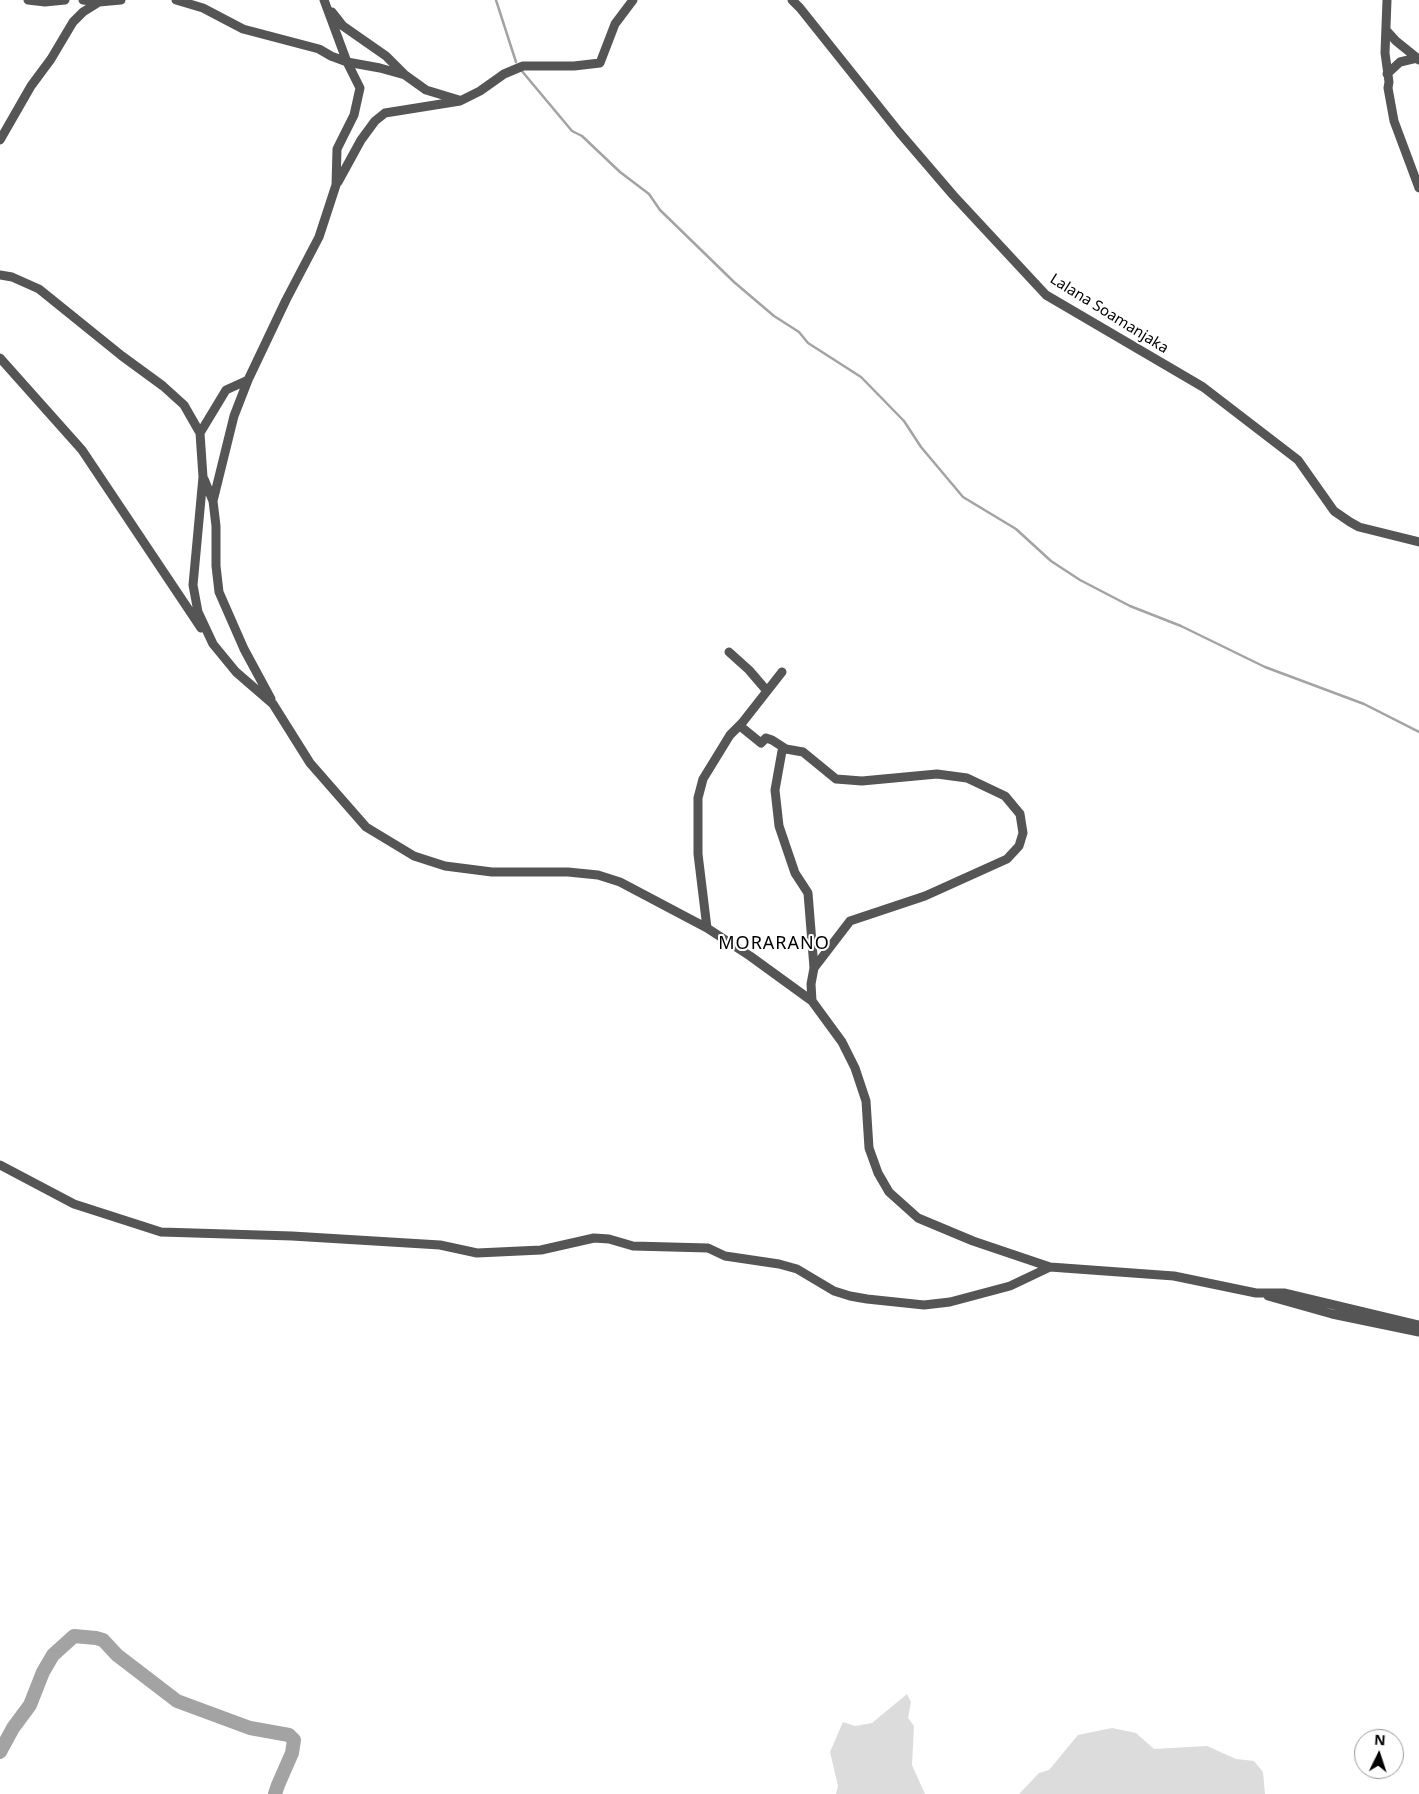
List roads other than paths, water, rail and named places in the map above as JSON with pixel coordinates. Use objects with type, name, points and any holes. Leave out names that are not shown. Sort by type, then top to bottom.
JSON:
[{"type":"street","points":[[28,0],[46,2],[65,0]]},
{"type":"street","points":[[83,0],[99,2],[121,0]]},
{"type":"street","points":[[176,0],[204,8],[243,29],[319,49],[347,62],[406,75],[426,90],[460,101]]},
{"type":"street","points":[[213,501],[234,416],[248,380],[286,300],[319,237],[336,185],[361,140],[375,122],[384,113],[460,101],[480,91],[514,68],[522,66],[574,66],[600,63],[615,24],[633,0]]},
{"type":"street","name":"Lalana Soamanjaka","points":[[792,0],[947,188],[1046,295],[1203,387],[1298,460],[1334,511],[1359,528],[1419,542]]},
{"type":"street","points":[[1386,0],[1385,53],[1388,88],[1394,121],[1419,188]]},
{"type":"street","points":[[0,140],[31,86],[51,59],[73,22],[83,12],[99,2]]},
{"type":"street","points":[[328,6],[347,62],[360,88],[354,115],[338,149],[336,185]]},
{"type":"street","points":[[328,6],[398,60],[402,64],[406,75]]},
{"type":"street","points":[[1386,30],[1418,59]]},
{"type":"street","points":[[1387,74],[1400,62],[1418,59]]},
{"type":"street","points":[[0,275],[38,289],[163,386],[184,405],[200,433],[203,478],[193,585],[198,612],[213,644]]},
{"type":"street","points":[[0,358],[82,450],[178,595],[213,644],[236,672],[273,704]]},
{"type":"street","points":[[200,433],[226,390],[248,380]]},
{"type":"street","points":[[203,478],[213,501],[219,592],[244,649],[273,704],[310,763],[347,808],[366,827],[414,856],[445,866],[492,872],[568,872],[598,875],[620,882],[707,928],[812,1001],[842,1042],[855,1068],[866,1101],[869,1148],[878,1173],[889,1192],[918,1218],[973,1241],[1050,1267],[1174,1276],[1256,1293],[1332,1314],[1419,1332]]},
{"type":"street","points":[[729,652],[749,670],[767,691]]},
{"type":"street","points":[[707,928],[698,854],[698,798],[708,770],[730,735],[740,726],[782,672]]},
{"type":"street","points":[[740,726],[761,743],[766,738],[786,750],[803,752],[836,779],[862,781],[937,774],[967,778],[1005,796],[1020,814],[1023,833],[1020,846],[1007,859],[924,896],[850,921],[814,968]]},
{"type":"street","points":[[786,750],[782,751],[775,790],[779,826],[795,873],[808,893],[814,968],[811,984],[812,1001]]},
{"type":"street","points":[[0,1165],[74,1204],[161,1232],[292,1236],[440,1245],[477,1253],[541,1250],[594,1238],[609,1239],[633,1246],[701,1247],[708,1248],[725,1256],[779,1264],[797,1269],[834,1291],[850,1296],[924,1305],[950,1302],[1010,1286],[1050,1267]]},
{"type":"street","points":[[1256,1293],[1284,1293],[1419,1325]]},
{"type":"waterway","points":[[496,0],[516,62]]},
{"type":"waterway","points":[[521,70],[572,131],[582,136],[620,172],[649,194],[660,210],[734,282],[774,316],[799,332],[808,343],[861,377],[904,421],[921,447],[963,497],[1016,529],[1051,561],[1080,580],[1130,606],[1181,626],[1265,667],[1364,704],[1419,732]]},
{"type":"waterway","points":[[0,1752],[13,1728],[30,1705],[43,1672],[53,1655],[74,1636],[96,1638],[103,1640],[117,1655],[177,1701],[250,1728],[289,1735],[294,1740],[292,1753],[275,1794]]},
{"type":"district","name":"MORARANO","points":[[774,944]]}]
